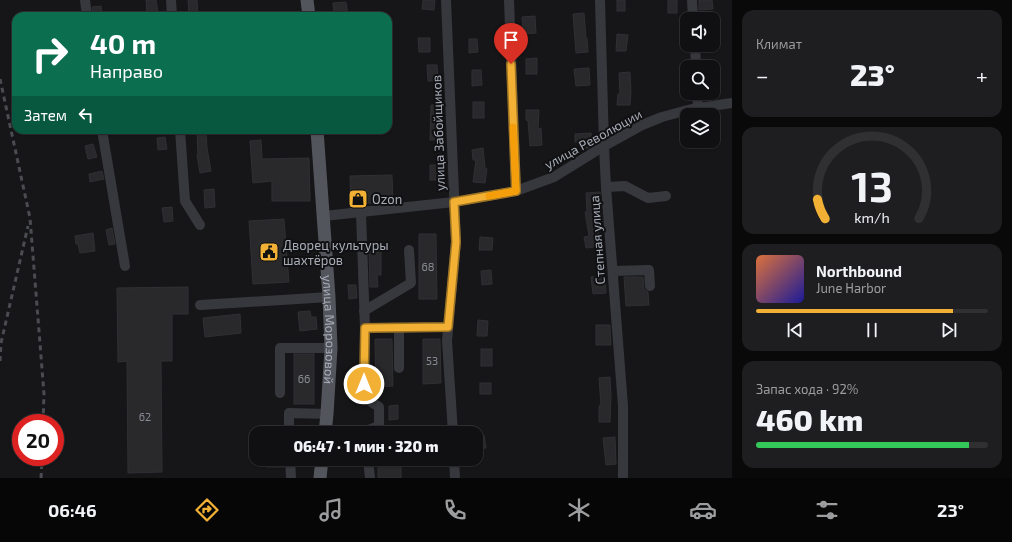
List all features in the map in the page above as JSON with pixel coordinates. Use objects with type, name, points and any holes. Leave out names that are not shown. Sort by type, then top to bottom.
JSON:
[{"type":"main road","points":[[307,0],[308,12]]},
{"type":"main road","name":"улица Морозовой","points":[[317,134],[324,216],[331,348],[326,426]]},
{"type":"main road","points":[[320,478],[321,466]]},
{"type":"street","points":[[85,0],[86,12]]},
{"type":"street","points":[[171,0],[172,12]]},
{"type":"street","name":"улица Забойщиков","points":[[446,0],[456,242],[447,341],[453,426]]},
{"type":"street","points":[[509,0],[516,191]]},
{"type":"street","name":"Степная улица","points":[[600,0],[606,188],[623,406],[623,478]]},
{"type":"street","points":[[692,0],[693,12]]},
{"type":"street","points":[[698,100],[698,108]]},
{"type":"street","name":"улица Революции","points":[[698,108],[732,103]]},
{"type":"street","name":"улица Революции","points":[[324,216],[454,202],[516,191],[554,177],[642,124],[680,112]]},
{"type":"street","points":[[103,134],[126,266]]},
{"type":"street","points":[[180,134],[185,201],[200,225]]},
{"type":"street","points":[[606,188],[625,186],[648,198],[666,196]]},
{"type":"street","points":[[361,212],[365,328],[364,397],[379,407],[379,426]]},
{"type":"street","points":[[364,311],[411,283],[409,250]]},
{"type":"street","points":[[613,271],[649,270],[650,286]]},
{"type":"street","points":[[200,305],[329,297]]},
{"type":"street","points":[[365,328],[448,327]]},
{"type":"street","points":[[399,328],[399,368]]},
{"type":"street","points":[[280,393],[280,348],[331,348]]},
{"type":"street","points":[[289,426],[289,413],[327,414]]},
{"type":"street","points":[[290,466],[291,478]]},
{"type":"street","points":[[369,466],[370,478]]},
{"type":"street","points":[[454,466],[455,478]]},
{"type":"building","points":[[146,0],[156,0],[158,12],[147,12]]},
{"type":"building","points":[[188,0],[197,0],[198,12],[189,12]]},
{"type":"building","points":[[423,0],[435,0],[434,10],[422,9]]},
{"type":"building","points":[[617,0],[625,0],[625,11],[617,11]]},
{"type":"building","points":[[668,0],[677,0],[677,13],[668,13]]},
{"type":"building","points":[[699,0],[712,0],[713,9],[699,10]]},
{"type":"building","points":[[346,2],[347,12],[334,12],[333,3]]},
{"type":"building","points":[[101,6],[102,12],[93,12],[92,7]]},
{"type":"building","points":[[584,13],[588,52],[576,53],[573,14]]},
{"type":"building","points":[[535,16],[536,33],[523,34],[522,17]]},
{"type":"building","points":[[617,34],[628,35],[626,51],[616,51]]},
{"type":"building","points":[[418,38],[430,38],[430,52],[419,52]]},
{"type":"building","points":[[469,39],[477,39],[478,52],[469,53]]},
{"type":"building","points":[[537,58],[537,74],[526,74],[526,59]]},
{"type":"building","points":[[427,65],[437,65],[438,81],[428,81]]},
{"type":"building","points":[[589,68],[590,85],[576,86],[574,69]]},
{"type":"building","points":[[472,70],[481,70],[482,85],[472,86]]},
{"type":"building","points":[[630,72],[630,105],[617,105],[618,94],[620,94],[619,73]]},
{"type":"building","points":[[473,102],[484,102],[484,118],[473,118]]},
{"type":"building","points":[[431,105],[439,105],[438,127],[440,127],[440,140],[430,140]]},
{"type":"building","points":[[526,110],[539,110],[538,129],[541,128],[542,145],[530,146]]},
{"type":"building","points":[[591,133],[592,146],[589,148],[584,148],[584,142],[575,142],[575,134]]},
{"type":"building","points":[[197,134],[206,134],[211,171],[200,173]]},
{"type":"building","points":[[165,137],[167,149],[158,150],[157,138]]},
{"type":"building","points":[[261,140],[262,159],[309,158],[310,201],[272,201],[272,181],[253,183],[250,141]]},
{"type":"building","points":[[93,144],[97,157],[88,159],[85,146]]},
{"type":"building","points":[[483,148],[485,168],[487,169],[485,183],[473,182],[476,160],[473,160],[472,150]]},
{"type":"building","points":[[430,165],[440,165],[440,180],[430,180]]},
{"type":"building","points":[[102,171],[104,179],[90,182],[89,174]]},
{"type":"building","points":[[392,175],[393,202],[351,204],[350,176]]},
{"type":"building","points":[[214,189],[215,207],[205,208],[204,190]]},
{"type":"building","points":[[600,192],[602,222],[597,223],[601,246],[586,248],[584,237],[589,236],[585,212],[587,212],[586,193]]},
{"type":"building","points":[[172,207],[173,221],[164,222],[162,208]]},
{"type":"building","name":"Дворец культуры шахтёров","points":[[284,219],[289,282],[253,284],[249,221]]},
{"type":"building","points":[[112,228],[115,244],[109,245],[106,230]]},
{"type":"building","points":[[93,233],[95,251],[80,253],[78,244],[76,244],[75,236]]},
{"type":"building","points":[[419,234],[436,234],[437,299],[419,299]]},
{"type":"building","points":[[480,237],[493,238],[492,250],[479,250]]},
{"type":"building","points":[[369,250],[381,250],[381,275],[377,275],[378,287],[370,287]]},
{"type":"building","points":[[491,270],[492,284],[482,285],[481,271]]},
{"type":"building","points":[[605,276],[606,293],[593,294],[591,277]]},
{"type":"building","points":[[624,277],[643,277],[644,289],[648,292],[649,305],[626,306]]},
{"type":"building","points":[[348,285],[356,285],[357,298],[349,299]]},
{"type":"building","points":[[188,287],[188,314],[172,314],[172,361],[161,361],[162,472],[128,473],[127,361],[118,362],[117,288]]},
{"type":"building","points":[[310,311],[311,317],[316,317],[317,329],[300,331],[298,312]]},
{"type":"building","points":[[240,314],[241,333],[205,337],[203,318]]},
{"type":"building","points":[[478,320],[488,321],[487,336],[477,336]]},
{"type":"building","points":[[596,325],[610,325],[611,345],[596,345]]},
{"type":"building","points":[[375,339],[392,339],[393,386],[376,387]]},
{"type":"building","points":[[423,339],[440,339],[441,383],[423,384]]},
{"type":"building","points":[[481,349],[492,349],[492,366],[481,366]]},
{"type":"building","points":[[294,354],[314,354],[314,404],[294,404]]},
{"type":"building","points":[[610,377],[610,422],[599,422],[599,406],[601,406],[599,378]]},
{"type":"building","points":[[480,383],[491,383],[491,394],[480,394]]},
{"type":"building","points":[[398,405],[398,419],[389,420],[389,406]]},
{"type":"building","points":[[484,435],[486,448],[483,448]]},
{"type":"building","points":[[615,437],[616,464],[606,465],[603,438]]},
{"type":"building","points":[[267,466],[284,466],[284,467]]},
{"type":"building","points":[[378,466],[401,466],[401,478],[378,478]]},
{"type":"railway","points":[[0,79],[30,218],[44,394],[43,414]]},
{"type":"railway","points":[[0,361],[1,343],[28,226]]},
{"type":"railway","points":[[41,478],[42,466]]},
{"type":"slow traffic","points":[[489,196],[516,191],[513,127]]},
{"type":"place","name":"Ozon","points":[[358,199]]},
{"type":"place","name":"Дворец культуры шахтёров","points":[[269,252]]},
{"type":"route","points":[[364,384],[365,328],[448,327],[456,242],[454,202],[516,191],[511,64]]}]
